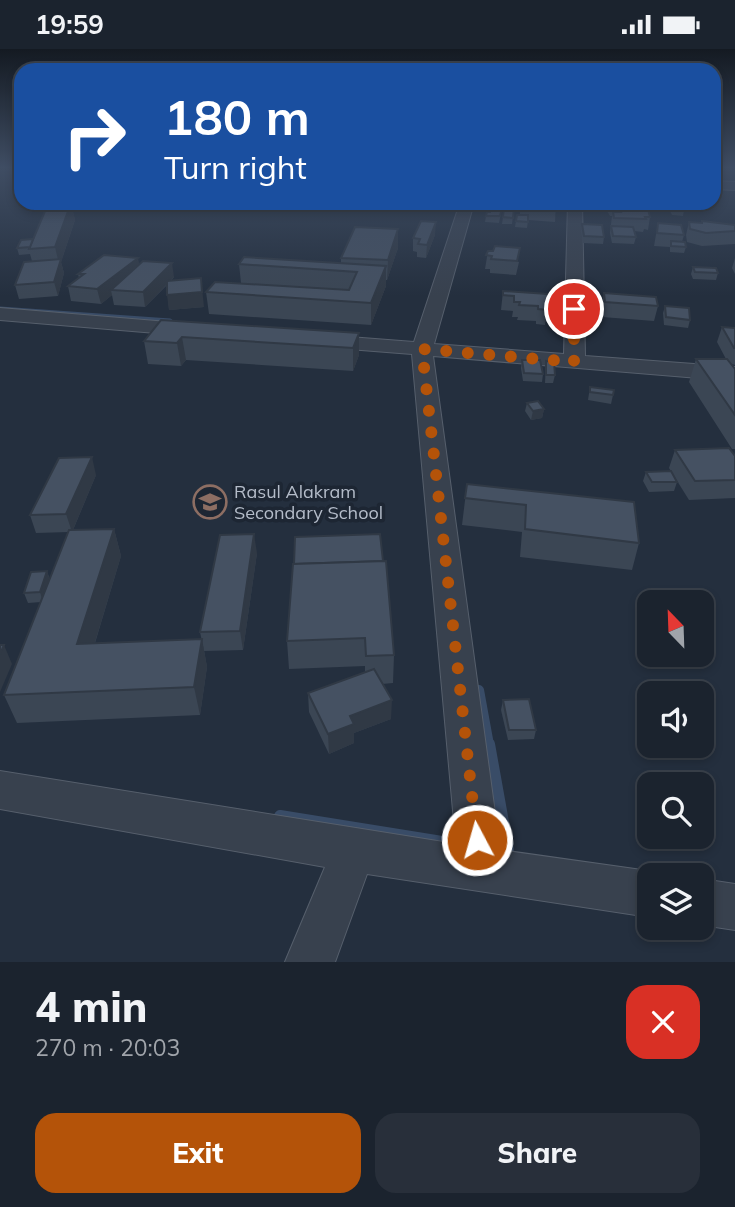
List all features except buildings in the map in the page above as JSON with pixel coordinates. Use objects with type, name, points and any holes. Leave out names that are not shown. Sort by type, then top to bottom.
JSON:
[{"type":"street","points":[[465,211],[422,349],[480,867]]},
{"type":"street","points":[[574,362],[575,211]]},
{"type":"street","points":[[0,314],[218,332]]},
{"type":"street","points":[[300,339],[735,374]]},
{"type":"street","points":[[0,790],[354,851],[480,867],[637,892]]},
{"type":"street","points":[[310,962],[354,851]]},
{"type":"street","points":[[714,904],[735,907]]},
{"type":"waterway","points":[[0,309],[170,321]]},
{"type":"waterway","points":[[479,690],[489,745]]},
{"type":"waterway","points":[[489,744],[508,850]]},
{"type":"waterway","points":[[280,816],[442,842]]},
{"type":"place","name":"Rasul Alakram Secondary School","points":[[210,502]]},
{"type":"route","points":[[477,840],[422,349],[574,362],[574,309]]}]
